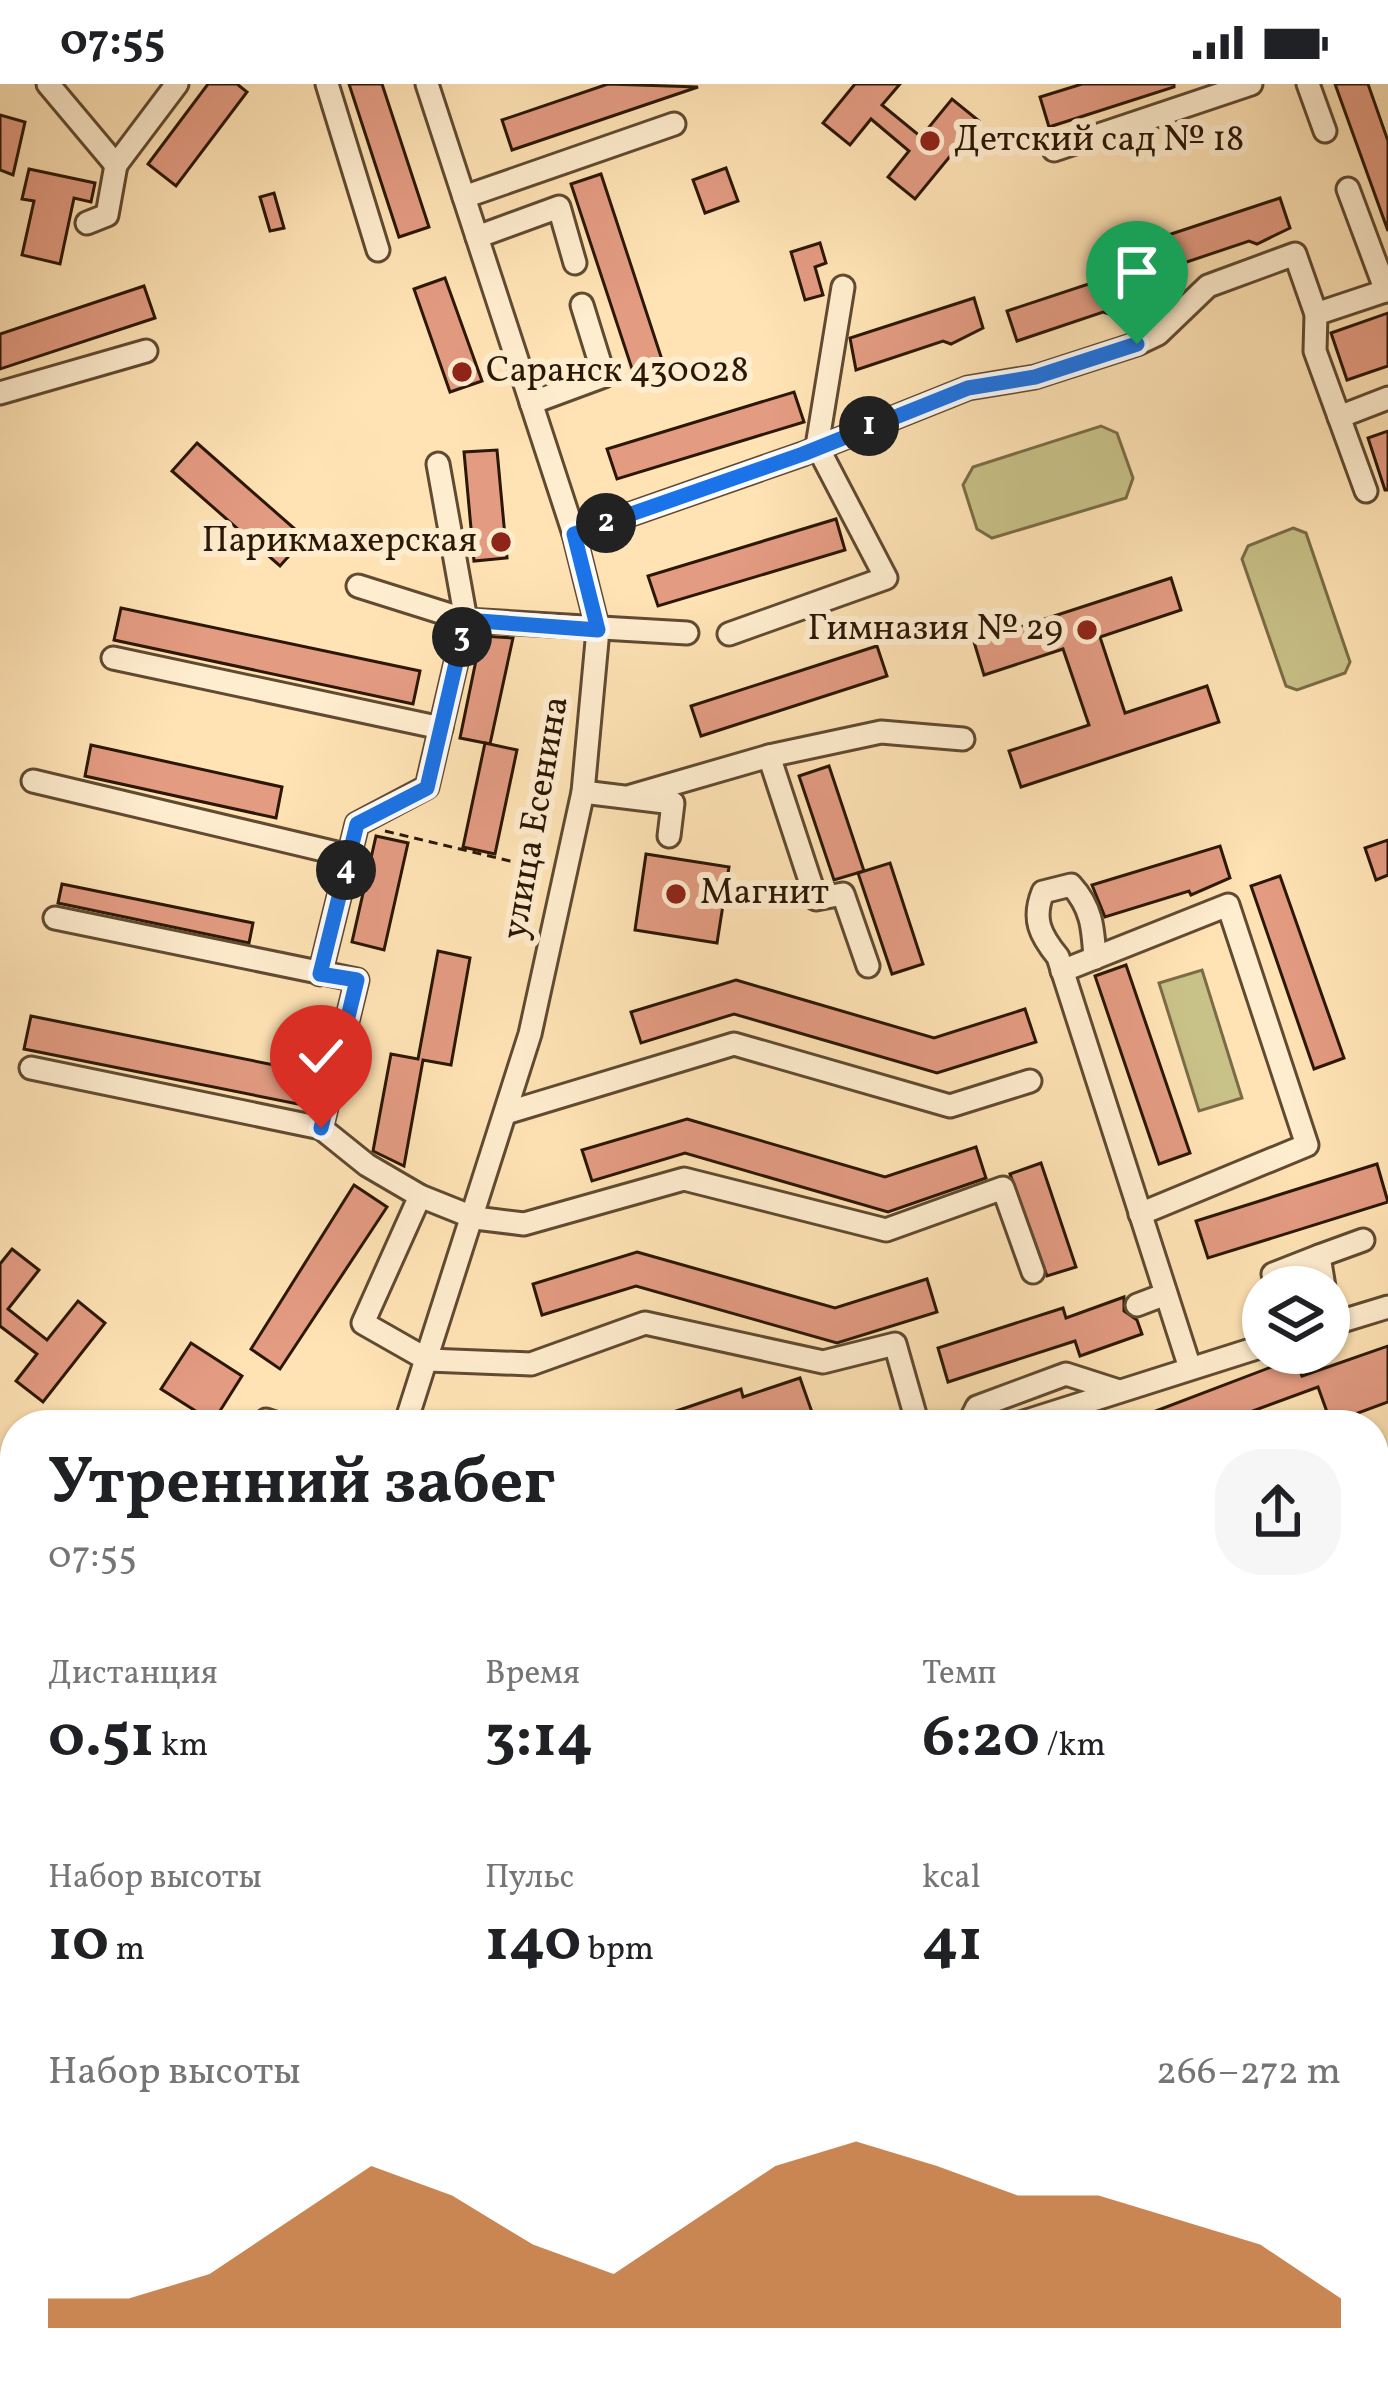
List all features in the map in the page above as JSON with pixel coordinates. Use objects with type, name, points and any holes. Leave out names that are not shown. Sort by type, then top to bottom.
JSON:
[{"type":"street","points":[[47,84],[116,165]]},
{"type":"street","points":[[87,223],[107,215],[116,165],[176,84]]},
{"type":"street","points":[[326,84],[379,250]]},
{"type":"street","name":"улица Есенина","points":[[410,1410],[509,1112],[583,792],[598,630],[574,534],[427,84]]},
{"type":"street","points":[[1054,150],[1251,84]]},
{"type":"street","points":[[1308,84],[1325,131]]},
{"type":"street","points":[[464,197],[674,124]]},
{"type":"street","points":[[1316,314],[1387,291],[1348,189]]},
{"type":"street","points":[[477,237],[559,207],[575,263]]},
{"type":"street","points":[[574,534],[968,388],[1035,377],[1137,344],[1158,334],[1208,286],[1295,254],[1316,314],[1315,351],[1366,491]]},
{"type":"street","points":[[729,634],[886,578],[817,446],[843,287]]},
{"type":"street","points":[[532,403],[604,376],[581,305]]},
{"type":"street","points":[[0,393],[146,351]]},
{"type":"street","points":[[1339,417],[1388,398]]},
{"type":"street","points":[[320,974],[357,824],[427,788],[466,620],[438,464]]},
{"type":"street","points":[[358,586],[466,620],[687,632]]},
{"type":"street","points":[[113,658],[441,728]]},
{"type":"street","points":[[631,796],[769,756],[881,732],[963,739]]},
{"type":"street","points":[[769,756],[816,899],[843,894],[868,966]]},
{"type":"street","points":[[33,781],[349,856]]},
{"type":"street","points":[[583,792],[673,803],[669,836]]},
{"type":"street","points":[[1095,958],[1091,913],[1082,897],[1071,885],[1043,892],[1036,911],[1040,932],[1063,971],[1190,1368]]},
{"type":"street","points":[[1063,971],[1228,905],[1307,1145],[1140,1214]]},
{"type":"street","points":[[55,918],[357,980],[321,1128]]},
{"type":"street","points":[[509,1112],[734,1044],[950,1106],[1030,1082]]},
{"type":"street","points":[[31,1069],[321,1128],[368,1165],[420,1196],[475,1218],[524,1224],[684,1179],[886,1230],[1003,1188],[1033,1272]]},
{"type":"street","points":[[420,1196],[363,1323],[428,1360],[531,1364],[644,1324],[823,1362],[895,1345],[914,1410]]},
{"type":"street","points":[[1293,1266],[1363,1240]]},
{"type":"street","points":[[1319,1256],[1321,1266]]},
{"type":"street","points":[[1137,1305],[1166,1294]]},
{"type":"street","points":[[1350,1319],[1388,1307]]},
{"type":"street","points":[[1060,1410],[1242,1352]]},
{"type":"street","points":[[976,1410],[1066,1374],[1119,1391]]},
{"type":"path","points":[[357,824],[510,861],[566,866]]},
{"type":"shaded area","points":[[1101,426],[1117,433],[1133,478],[1126,498],[992,538],[977,529],[963,485],[973,467]]},
{"type":"shaded area","points":[[1293,528],[1306,533],[1350,662],[1345,673],[1297,690],[1286,686],[1242,559],[1248,546]]},
{"type":"shaded area","points":[[1202,970],[1242,1098],[1199,1111],[1159,983]]},
{"type":"building","points":[[208,84],[237,84],[247,92],[176,186],[148,164]]},
{"type":"building","points":[[349,84],[382,84],[429,227],[399,237]]},
{"type":"building","points":[[608,84],[698,87],[512,150],[502,120]]},
{"type":"building","name":"Детский сад № 18","points":[[855,84],[900,84],[882,105],[921,137],[952,99],[979,121],[915,199],[888,177],[909,151],[871,119],[850,145],[823,123]]},
{"type":"building","points":[[1082,84],[1174,87],[1049,127],[1040,97]]},
{"type":"building","points":[[1335,84],[1368,84],[1388,141],[1388,231]]},
{"type":"building","points":[[0,115],[25,122],[13,175],[0,170]]},
{"type":"building","points":[[726,168],[738,201],[705,213],[693,180]]},
{"type":"building","points":[[29,169],[95,183],[91,202],[74,198],[60,264],[22,255],[34,201],[22,199]]},
{"type":"building","points":[[601,174],[668,378],[638,387],[571,184]]},
{"type":"building","points":[[274,193],[284,228],[270,231],[260,197]]},
{"type":"building","points":[[1280,198],[1290,228],[1257,244],[1249,241],[1163,270],[1153,240]]},
{"type":"building","points":[[820,243],[826,263],[815,267],[823,295],[805,300],[791,252]]},
{"type":"building","points":[[1134,269],[1144,299],[1112,315],[1103,312],[1017,341],[1007,311]]},
{"type":"building","points":[[445,278],[482,381],[450,392],[414,289]]},
{"type":"building","points":[[144,286],[155,318],[0,369],[0,334]]},
{"type":"building","points":[[974,298],[983,328],[951,344],[943,341],[856,370],[850,338]]},
{"type":"building","points":[[1388,313],[1388,366],[1347,380],[1331,333]]},
{"type":"building","points":[[794,392],[804,422],[617,479],[607,449]]},
{"type":"building","points":[[1388,431],[1388,490],[1385,490],[1368,438]]},
{"type":"building","points":[[197,443],[305,538],[280,566],[172,471]]},
{"type":"building","points":[[497,450],[507,558],[474,561],[464,452]]},
{"type":"building","points":[[836,519],[845,550],[658,606],[648,576]]},
{"type":"building","points":[[1171,578],[1181,610],[1100,637],[1125,713],[1207,686],[1219,722],[1021,787],[1009,751],[1089,725],[1063,649],[984,675],[974,642]]},
{"type":"building","points":[[121,608],[420,671],[413,704],[114,640]]},
{"type":"building","points":[[481,636],[513,638],[490,744],[460,738]]},
{"type":"building","points":[[877,646],[887,676],[701,736],[691,706]]},
{"type":"building","points":[[485,743],[517,750],[495,854],[463,847]]},
{"type":"building","points":[[91,745],[282,787],[276,818],[85,776]]},
{"type":"building","points":[[829,766],[864,871],[834,880],[799,776]]},
{"type":"building","points":[[376,836],[408,843],[384,950],[352,942]]},
{"type":"building","points":[[1388,840],[1388,875],[1376,880],[1365,848]]},
{"type":"building","points":[[1220,846],[1230,878],[1191,895],[1189,891],[1105,917],[1092,885]]},
{"type":"building","points":[[646,854],[729,867],[717,943],[635,930]]},
{"type":"building","points":[[890,863],[923,964],[892,974],[858,873]]},
{"type":"building","points":[[1280,876],[1344,1058],[1314,1069],[1251,886]]},
{"type":"building","points":[[62,884],[253,923],[249,943],[58,903]]},
{"type":"building","points":[[438,951],[470,958],[451,1065],[423,1060],[404,1166],[373,1151],[391,1054],[418,1059]]},
{"type":"building","points":[[1126,965],[1190,1153],[1159,1164],[1095,976]]},
{"type":"building","points":[[736,980],[934,1038],[1025,1009],[1036,1042],[937,1073],[734,1014],[641,1043],[631,1012]]},
{"type":"building","points":[[31,1016],[314,1073],[308,1106],[24,1049]]},
{"type":"building","points":[[687,1119],[885,1177],[976,1147],[986,1178],[888,1212],[685,1153],[592,1181],[582,1150]]},
{"type":"building","points":[[1041,1163],[1076,1267],[1047,1276],[1010,1174]]},
{"type":"building","points":[[1377,1164],[1388,1202],[1208,1258],[1196,1221]]},
{"type":"building","points":[[354,1185],[387,1207],[280,1369],[251,1349]]},
{"type":"building","points":[[12,1249],[39,1270],[8,1309],[47,1340],[78,1301],[105,1323],[43,1402],[16,1381],[37,1354],[0,1326],[0,1264]]},
{"type":"building","points":[[637,1252],[835,1308],[927,1279],[937,1312],[837,1343],[636,1286],[542,1315],[533,1284]]},
{"type":"building","points":[[1124,1297],[1124,1311],[1137,1320],[1142,1334],[1080,1356],[1075,1341],[948,1382],[938,1348],[1063,1308],[1066,1318]]},
{"type":"building","points":[[191,1343],[242,1376],[221,1410],[194,1410],[161,1389]]},
{"type":"building","points":[[1388,1346],[1388,1402],[1366,1410],[1326,1410],[1318,1387],[1256,1410],[1158,1410],[1253,1374],[1350,1374],[1350,1359]]},
{"type":"building","points":[[800,1378],[811,1410],[679,1410],[741,1389],[743,1397]]},
{"type":"place","name":"Детский сад № 18","points":[[930,141]]},
{"type":"place","name":"Саранск 430028","points":[[462,372]]},
{"type":"place","name":"Парикмахерская","points":[[501,542]]},
{"type":"place","name":"Гимназия № 29","points":[[1087,630]]},
{"type":"place","name":"Магнит","points":[[676,894]]},
{"type":"route","points":[[321,1128],[357,980],[320,974],[357,824],[427,788],[466,620],[598,630],[574,534],[803,454],[968,388],[1035,377],[1137,344]]}]
